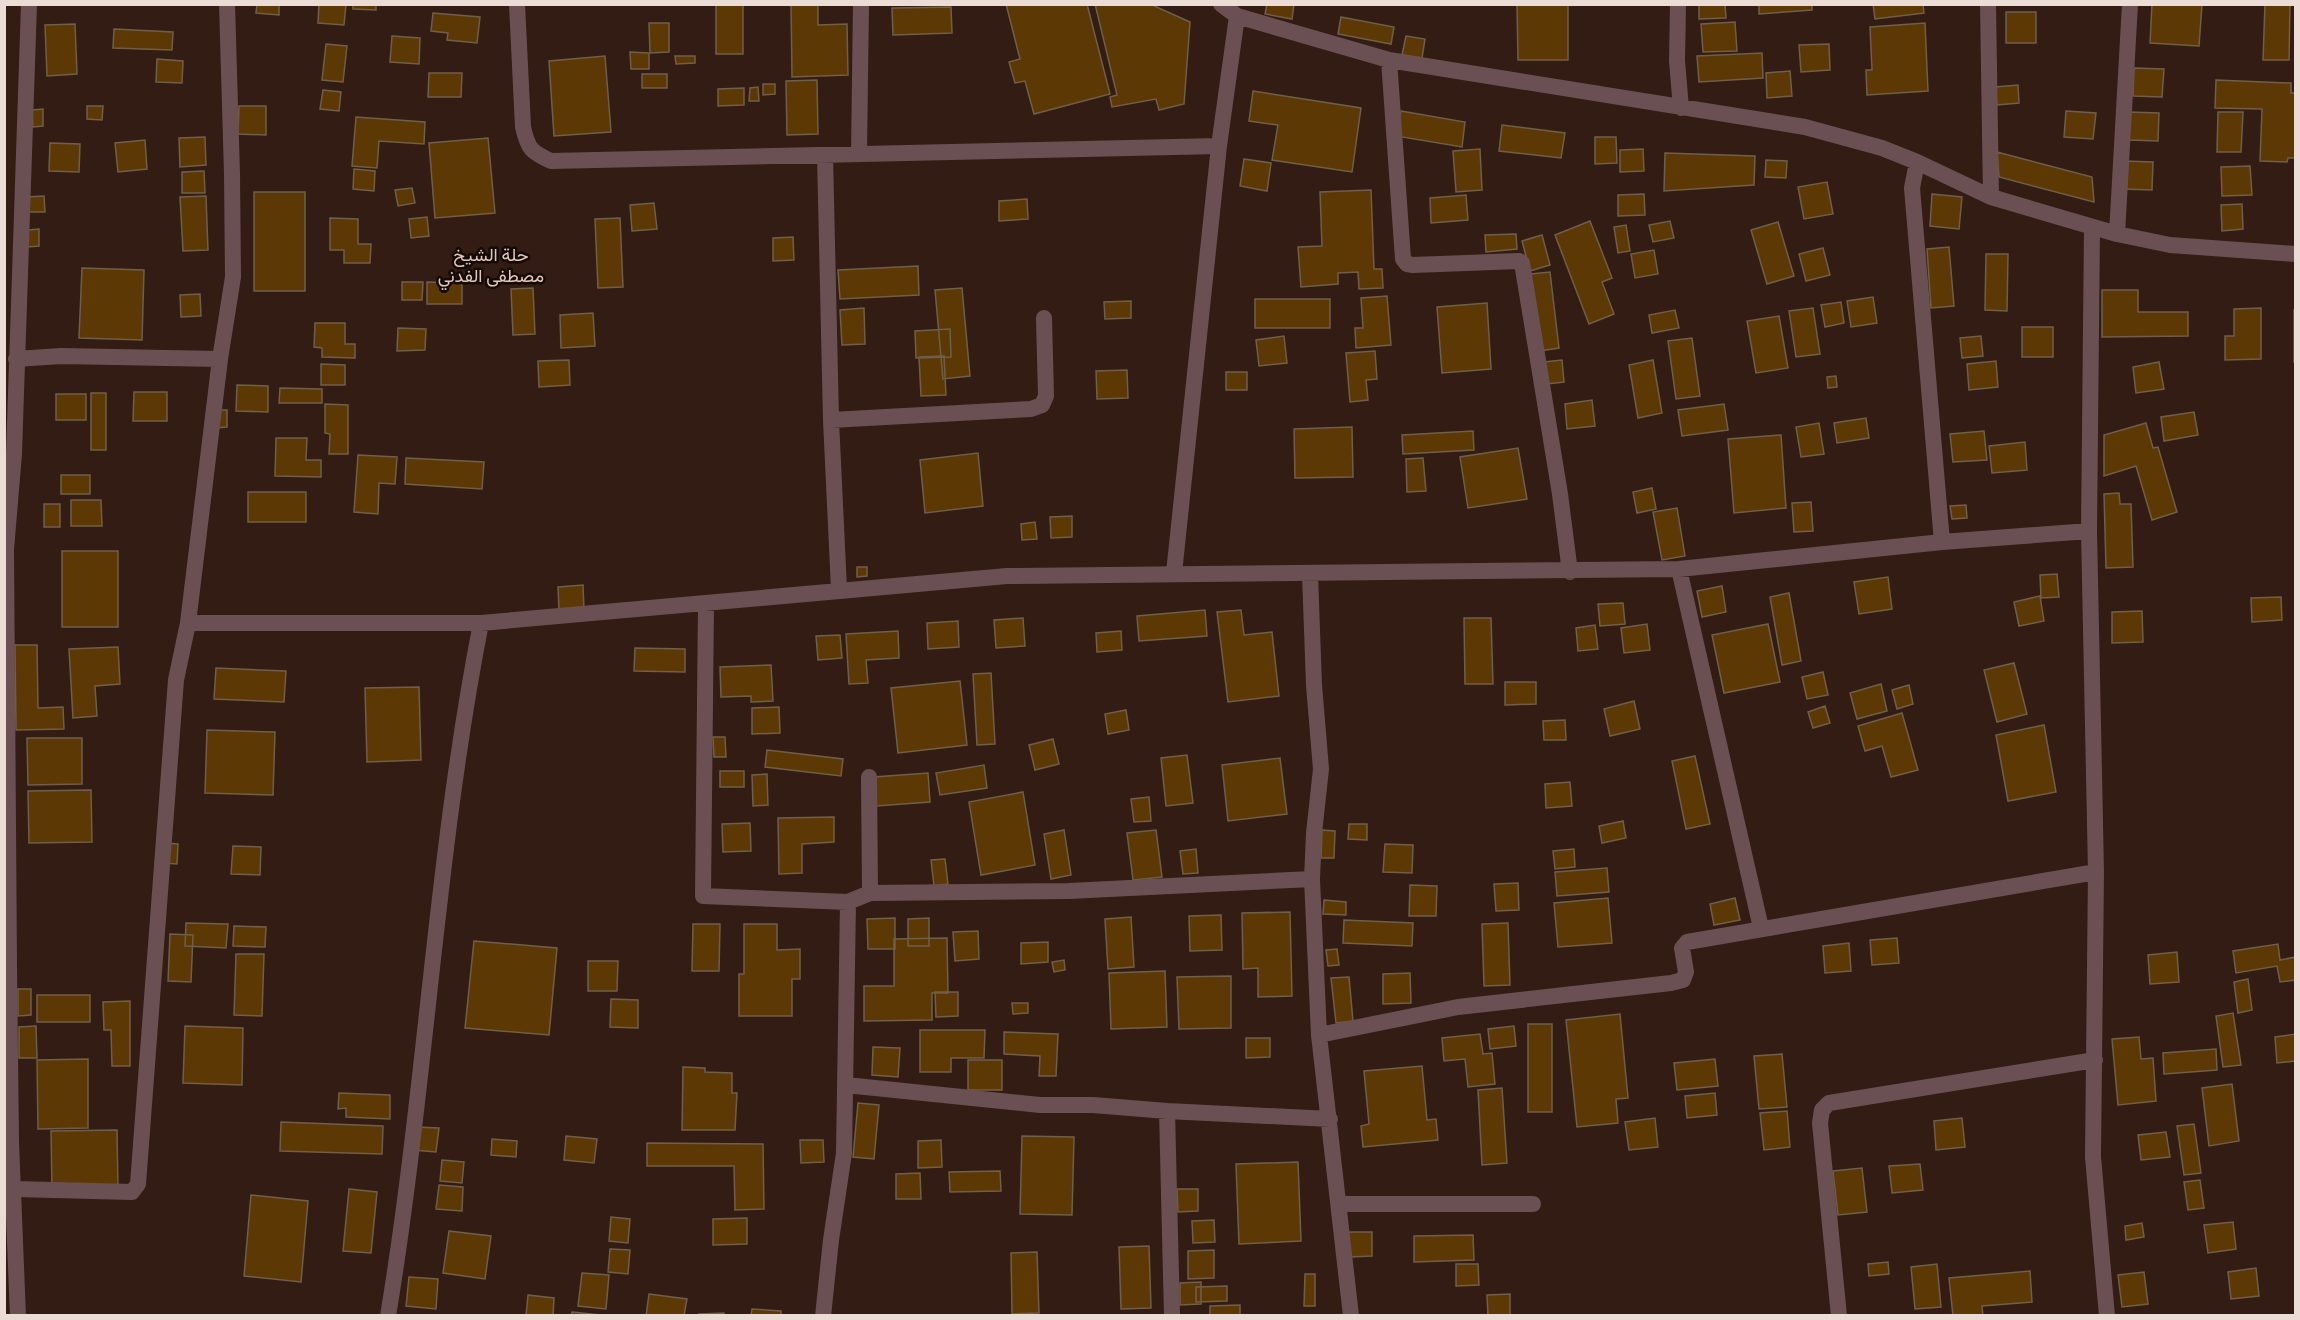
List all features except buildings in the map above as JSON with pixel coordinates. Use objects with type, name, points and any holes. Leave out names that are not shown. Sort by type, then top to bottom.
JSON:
[{"type":"street","points":[[18,1316],[15,1190],[8,1142],[5,550],[14,454],[29,4]]},
{"type":"street","points":[[15,1190],[132,1192],[138,1184],[176,680],[188,623],[220,359],[233,277],[227,4]]},
{"type":"street","points":[[517,4],[523,127],[526,142],[530,150],[551,162],[1218,146]]},
{"type":"street","points":[[859,153],[861,4]]},
{"type":"street","points":[[1678,4],[1677,61],[1681,108]]},
{"type":"street","points":[[1988,4],[1991,197]]},
{"type":"street","points":[[2117,234],[2130,4]]},
{"type":"street","points":[[1174,573],[1218,146],[1227,8],[1389,60],[1805,127],[1882,148],[1991,197],[2117,234],[2170,245],[2295,254]]},
{"type":"street","points":[[1389,60],[1403,259],[1407,264],[1413,265],[1518,261],[1522,263],[1560,494],[1569,572]]},
{"type":"street","points":[[825,155],[831,420],[839,590]]},
{"type":"street","points":[[1917,162],[1912,188],[1942,542]]},
{"type":"street","points":[[2092,228],[2089,531],[2096,872],[2094,1157],[2107,1316]]},
{"type":"street","points":[[831,420],[1031,409],[1042,405],[1046,396],[1044,318]]},
{"type":"street","points":[[16,359],[61,356],[220,359]]},
{"type":"street","points":[[188,623],[481,623],[1007,576],[1679,570],[1942,542],[2089,531]]},
{"type":"street","points":[[1679,570],[1761,928]]},
{"type":"street","points":[[1310,574],[1314,685],[1321,769],[1314,832],[1312,879],[1319,1035],[1351,1316]]},
{"type":"street","points":[[706,603],[703,896],[848,902],[870,893],[1069,891],[1312,879]]},
{"type":"street","points":[[388,1316],[402,1228],[441,885],[470,680],[481,623]]},
{"type":"street","points":[[869,777],[870,893]]},
{"type":"street","points":[[1319,1035],[1458,1008],[1671,983],[1683,980],[1686,972],[1682,948],[1687,942],[2096,872]]},
{"type":"street","points":[[823,1316],[844,1153],[848,902]]},
{"type":"street","points":[[1839,1316],[1820,1123],[1822,1110],[1829,1103],[2095,1060]]},
{"type":"street","points":[[846,1085],[993,1101],[1330,1119]]},
{"type":"street","points":[[1167,1112],[1172,1316]]},
{"type":"street","points":[[1340,1204],[1533,1204]]},
{"type":"district","name":"حلة الشيخ مصطفى الفدني","points":[[491,265]]}]
